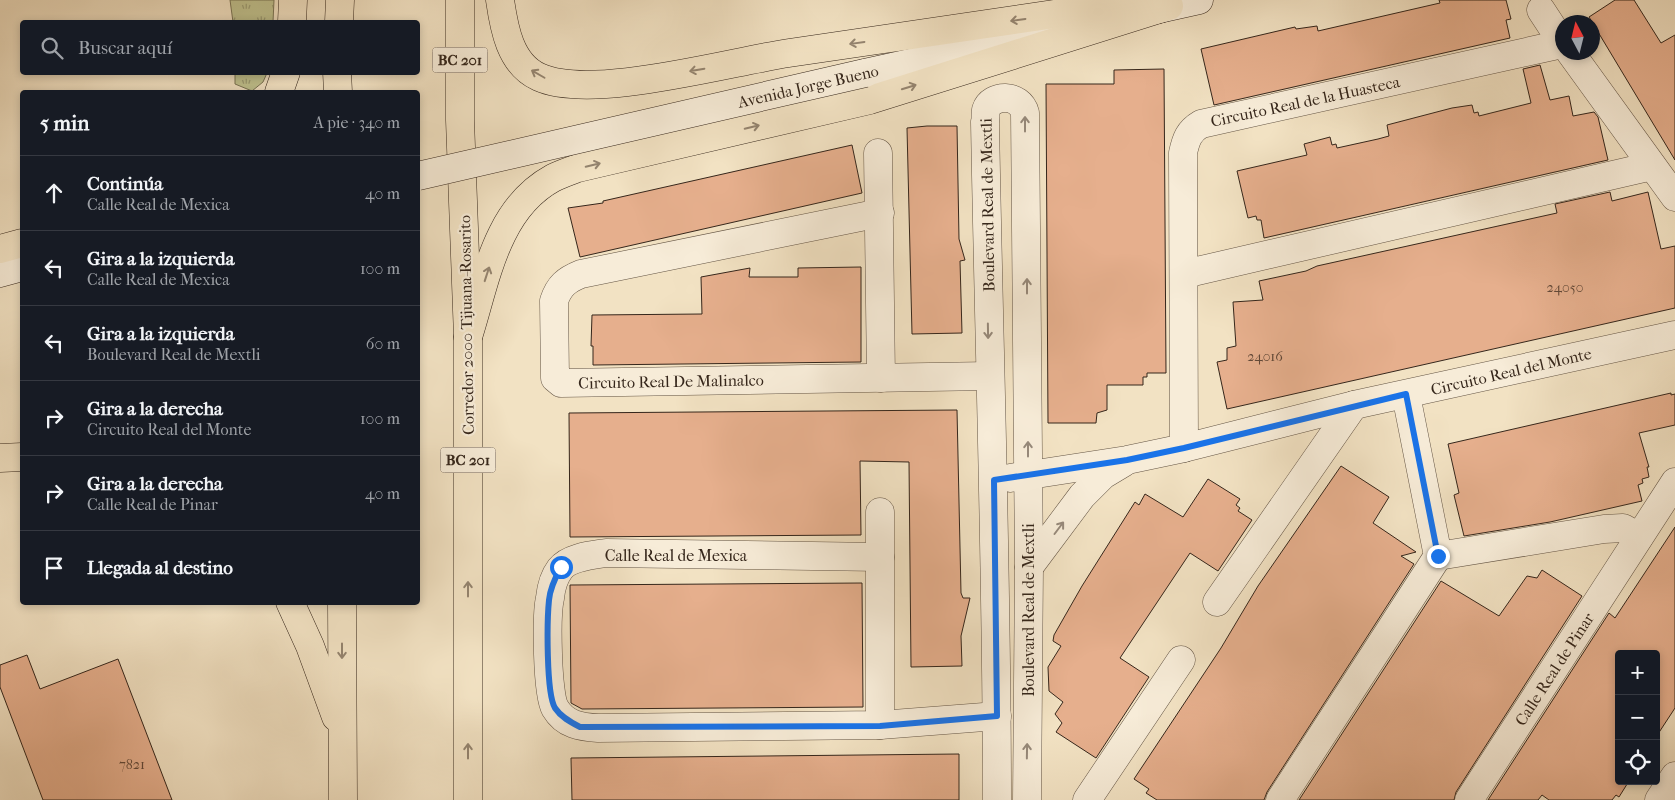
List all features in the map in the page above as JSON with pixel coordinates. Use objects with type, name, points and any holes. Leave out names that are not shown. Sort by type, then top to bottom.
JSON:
[{"type":"highway","points":[[292,20],[293,0]]},
{"type":"highway","points":[[338,0],[338,20]]},
{"type":"highway","points":[[452,0],[460,120]]},
{"type":"highway","name":"Corredor 2000 Tijuana-Rosarito","points":[[460,0],[460,120],[468,337],[468,800]]},
{"type":"highway","points":[[500,0],[504,28],[518,60],[539,77],[568,84],[603,85],[786,54],[1161,3]]},
{"type":"highway","points":[[468,337],[500,236],[513,212],[533,191],[554,177],[588,166],[870,100],[1161,3]]},
{"type":"highway","points":[[280,90],[285,75]]},
{"type":"highway","points":[[0,249],[20,243]]},
{"type":"highway","points":[[0,458],[20,457]]},
{"type":"highway","points":[[291,605],[310,646],[343,737]]},
{"type":"highway","points":[[342,605],[343,800]]},
{"type":"street","name":"Avenida Jorge Bueno","points":[[420,176],[1161,3],[1199,0]]},
{"type":"street","name":"Circuito Real de la Huasteca","points":[[1541,10],[1555,32]]},
{"type":"street","name":"Circuito Real de la Huasteca","points":[[1184,448],[1183,153],[1185,140],[1190,130],[1201,124],[1555,45]]},
{"type":"street","points":[[1576,60],[1675,197]]},
{"type":"street","name":"Boulevard Real de Mextli","points":[[997,800],[994,480],[989,376],[985,122],[986,109],[992,102],[1009,98],[1018,100],[1023,104],[1025,112],[1029,567],[1027,800]]},
{"type":"street","points":[[878,153],[881,378]]},
{"type":"street","points":[[1184,274],[1652,166]]},
{"type":"street","name":"Circuito Real De Malinalco","points":[[880,213],[581,274],[568,279],[558,289],[554,301],[556,378],[561,383],[989,376]]},
{"type":"street","points":[[0,273],[20,268]]},
{"type":"street","name":"Circuito Real del Monte","points":[[994,480],[1127,460],[1184,448],[1406,394],[1675,335]]},
{"type":"street","points":[[1280,800],[1438,556],[1406,394]]},
{"type":"street","points":[[1217,602],[1354,406]]},
{"type":"street","points":[[1029,567],[1082,496],[1103,475],[1127,460]]},
{"type":"street","name":"Calle Real de Pinar","points":[[1469,800],[1675,482]]},
{"type":"street","points":[[880,512],[880,726]]},
{"type":"street","points":[[1438,556],[1604,529],[1623,528],[1639,538]]},
{"type":"street","name":"Calle Real de Mexica","points":[[880,557],[606,553],[572,561],[561,567],[554,580],[549,600],[549,676],[551,699],[556,708],[569,722],[580,727],[880,726],[997,716]]},
{"type":"street","points":[[1087,800],[1181,660]]},
{"type":"street","points":[[1659,800],[1675,776]]},
{"type":"green space","points":[[230,0],[274,0],[273,20],[233,20]]},
{"type":"green space","points":[[235,75],[266,75],[263,82],[253,90],[235,84]]},
{"type":"building","points":[[1439,0],[1506,0],[1511,19],[1506,20],[1510,38],[1214,105],[1201,49],[1295,27],[1296,29],[1317,26],[1318,31],[1440,3]]},
{"type":"building","points":[[1615,0],[1634,0],[1661,43],[1675,35],[1675,160],[1600,35],[1600,15],[1592,15]]},
{"type":"building","points":[[1540,65],[1550,100],[1569,96],[1573,116],[1594,112],[1598,117],[1608,160],[1264,238],[1261,220],[1257,220],[1256,216],[1248,218],[1237,171],[1307,155],[1304,144],[1330,137],[1332,145],[1336,144],[1337,148],[1389,136],[1387,125],[1452,108],[1472,105],[1474,113],[1478,112],[1479,116],[1531,103],[1523,69]]},
{"type":"building","points":[[1164,69],[1166,373],[1147,373],[1147,377],[1143,377],[1143,385],[1107,385],[1107,410],[1097,413],[1096,423],[1048,423],[1046,84],[1114,84],[1114,70]]},
{"type":"building","points":[[957,126],[959,239],[965,260],[960,261],[962,333],[912,334],[907,128]]},
{"type":"building","points":[[852,145],[862,193],[580,257],[568,208],[603,203],[603,201]]},
{"type":"building","points":[[1610,192],[1612,201],[1648,192],[1661,249],[1675,246],[1675,308],[1227,409],[1217,362],[1227,360],[1227,348],[1236,346],[1233,302],[1263,300],[1259,281],[1306,271],[1317,266],[1557,213],[1555,204]]},
{"type":"building","points":[[861,267],[861,362],[593,365],[593,346],[591,346],[592,315],[702,314],[701,277],[750,268],[749,277],[798,277],[798,268]]},
{"type":"building","points":[[1671,393],[1671,395],[1675,394],[1675,425],[1639,433],[1649,467],[1647,467],[1649,477],[1642,479],[1643,483],[1638,485],[1642,501],[1550,522],[1464,536],[1454,495],[1459,493],[1448,444]]},
{"type":"building","points":[[957,410],[961,593],[963,598],[970,598],[961,636],[962,666],[911,667],[909,462],[860,461],[861,535],[570,537],[569,413]]},
{"type":"building","points":[[1341,466],[1389,497],[1373,523],[1416,552],[1401,556],[1414,564],[1267,792],[1264,800],[1157,800],[1146,793],[1149,789],[1134,779],[1221,648],[1258,586]]},
{"type":"building","points":[[1208,479],[1240,499],[1236,505],[1240,508],[1238,511],[1252,520],[1218,571],[1190,553],[1120,658],[1149,677],[1096,758],[1056,732],[1062,723],[1055,714],[1063,702],[1049,691],[1048,667],[1061,646],[1053,641],[1054,635],[1082,586],[1135,502],[1139,505],[1145,494],[1183,517]]},
{"type":"building","points":[[1675,527],[1675,708],[1660,731],[1660,650],[1615,650],[1615,785],[1626,785],[1619,797],[1616,795],[1612,800],[1549,800],[1542,795],[1538,800],[1488,800],[1609,613],[1615,618]]},
{"type":"building","points":[[1542,570],[1582,596],[1456,792],[1454,800],[1299,800],[1441,581],[1499,616],[1527,576],[1537,578]]},
{"type":"building","points":[[862,583],[863,707],[582,709],[571,703],[570,585]]},
{"type":"building","points":[[27,655],[40,689],[118,659],[172,800],[43,800],[0,687],[0,665]]},
{"type":"building","points":[[959,754],[959,800],[572,800],[571,758]]},
{"type":"route","points":[[561,567],[554,580],[549,600],[549,685],[551,699],[562,717],[569,722],[580,727],[598,728],[880,726],[997,716],[994,480],[1127,460],[1406,394],[1438,556]]}]
